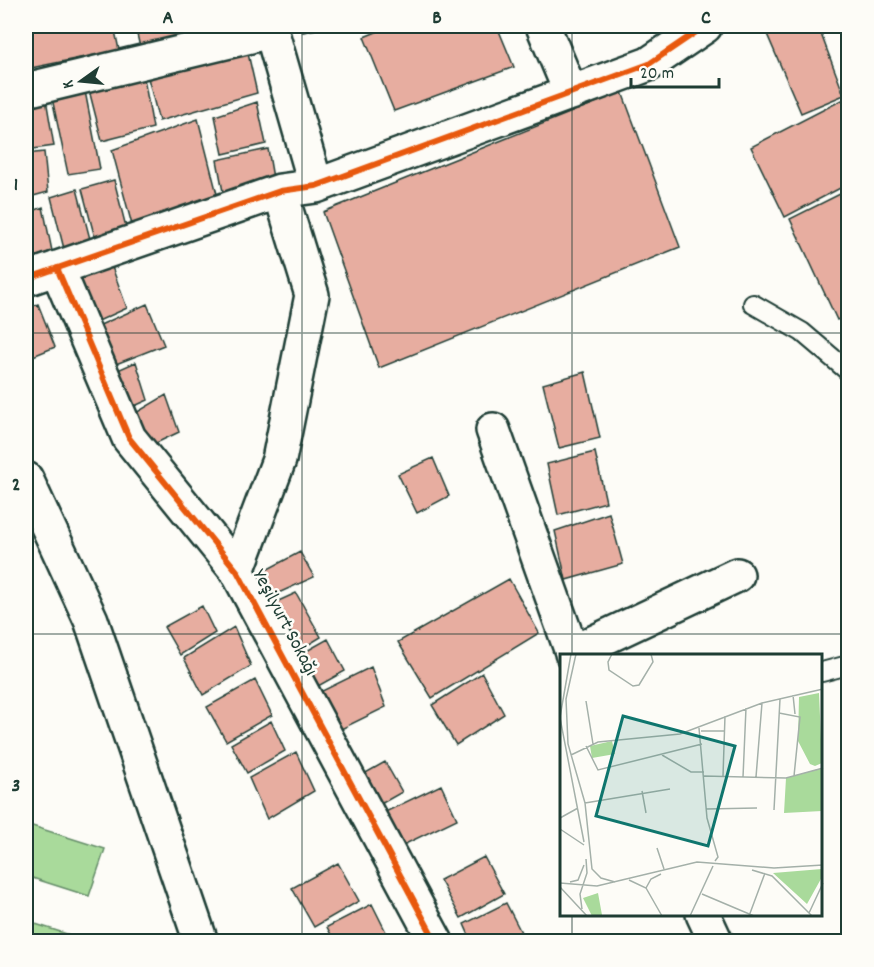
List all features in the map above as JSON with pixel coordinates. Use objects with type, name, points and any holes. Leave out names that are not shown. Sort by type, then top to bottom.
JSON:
[{"type":"street","points":[[543,26],[571,93]]},
{"type":"street","points":[[26,279],[280,191],[316,186],[649,64],[705,26]]},
{"type":"street","points":[[26,90],[270,28],[316,186]]},
{"type":"street","points":[[237,571],[279,460],[312,295],[280,191]]},
{"type":"street","name":"Yeşilyurt Sokağı","points":[[57,268],[129,438],[237,571],[436,942]]},
{"type":"street","points":[[493,430],[572,654],[737,575]]},
{"type":"street","points":[[26,479],[91,620],[201,942]]},
{"type":"street","points":[[703,916],[716,942]]},
{"type":"lane","points":[[753,304],[802,332],[849,371]]},
{"type":"lane","points":[[823,672],[849,665]]},
{"type":"green space","points":[[26,824],[105,849],[89,896],[26,876]]},
{"type":"green space","points":[[26,921],[89,941],[26,941]]},
{"type":"building","points":[[26,26],[114,26],[119,50],[26,69]]},
{"type":"building","points":[[135,26],[236,26],[140,47]]},
{"type":"building","points":[[301,26],[330,26],[303,32]]},
{"type":"building","points":[[391,26],[497,26],[514,67],[394,111],[364,37]]},
{"type":"building","points":[[784,26],[818,26],[844,95],[801,113],[767,34]]},
{"type":"building","points":[[247,49],[257,93],[159,121],[147,74]]},
{"type":"building","points":[[143,73],[153,128],[102,141],[88,86]]},
{"type":"building","points":[[85,91],[100,169],[68,174],[52,98]]},
{"type":"building","points":[[622,92],[680,247],[379,368],[323,212]]},
{"type":"building","points":[[848,97],[848,184],[785,217],[751,147]]},
{"type":"building","points":[[46,99],[54,146],[26,150],[26,102]]},
{"type":"building","points":[[257,102],[266,144],[223,154],[215,116]]},
{"type":"building","points":[[198,119],[217,194],[132,225],[112,150]]},
{"type":"building","points":[[268,149],[273,178],[224,197],[217,160]]},
{"type":"building","points":[[44,152],[48,192],[26,198],[26,154]]},
{"type":"building","points":[[114,180],[126,227],[95,238],[82,189]]},
{"type":"building","points":[[77,189],[90,239],[64,249],[51,197]]},
{"type":"building","points":[[848,190],[848,315],[837,320],[790,219]]},
{"type":"building","points":[[43,207],[52,251],[26,260],[26,214]]},
{"type":"building","points":[[112,267],[127,308],[94,323],[76,281]]},
{"type":"building","points":[[38,304],[55,347],[26,359],[26,309]]},
{"type":"building","points":[[147,304],[164,345],[111,366],[98,326]]},
{"type":"building","points":[[136,362],[148,400],[130,408],[111,373]]},
{"type":"building","points":[[585,372],[600,438],[559,448],[543,384]]},
{"type":"building","points":[[166,395],[179,432],[150,446],[134,414]]},
{"type":"building","points":[[595,452],[606,502],[558,515],[547,464]]},
{"type":"building","points":[[433,458],[449,496],[417,513],[398,474]]},
{"type":"building","points":[[609,513],[623,564],[566,580],[555,531]]},
{"type":"building","points":[[300,552],[314,577],[263,600],[251,578]]},
{"type":"building","points":[[509,579],[539,633],[432,698],[398,642]]},
{"type":"building","points":[[296,593],[321,637],[293,654],[265,607]]},
{"type":"building","points":[[202,606],[215,633],[180,655],[164,627]]},
{"type":"building","points":[[234,627],[251,666],[203,695],[184,658]]},
{"type":"building","points":[[328,639],[345,671],[311,690],[294,658]]},
{"type":"building","points":[[371,667],[386,707],[335,732],[318,693]]},
{"type":"building","points":[[482,673],[504,714],[456,745],[432,705]]},
{"type":"building","points":[[255,680],[272,715],[226,741],[207,707]]},
{"type":"building","points":[[271,721],[285,751],[247,773],[231,744]]},
{"type":"building","points":[[296,752],[314,791],[267,819],[249,778]]},
{"type":"building","points":[[385,762],[402,792],[379,805],[362,775]]},
{"type":"building","points":[[441,785],[457,819],[397,848],[381,814]]},
{"type":"building","points":[[484,857],[504,894],[461,918],[440,880]]},
{"type":"building","points":[[338,863],[359,901],[314,927],[292,888]]},
{"type":"building","points":[[506,903],[525,940],[472,942],[464,924]]},
{"type":"building","points":[[372,904],[391,942],[335,942],[327,927]]},
{"type":"cycle path","points":[[26,279],[280,191],[316,186],[649,64],[705,26]]},
{"type":"cycle path","points":[[57,268],[129,438],[237,571],[436,942]]}]
